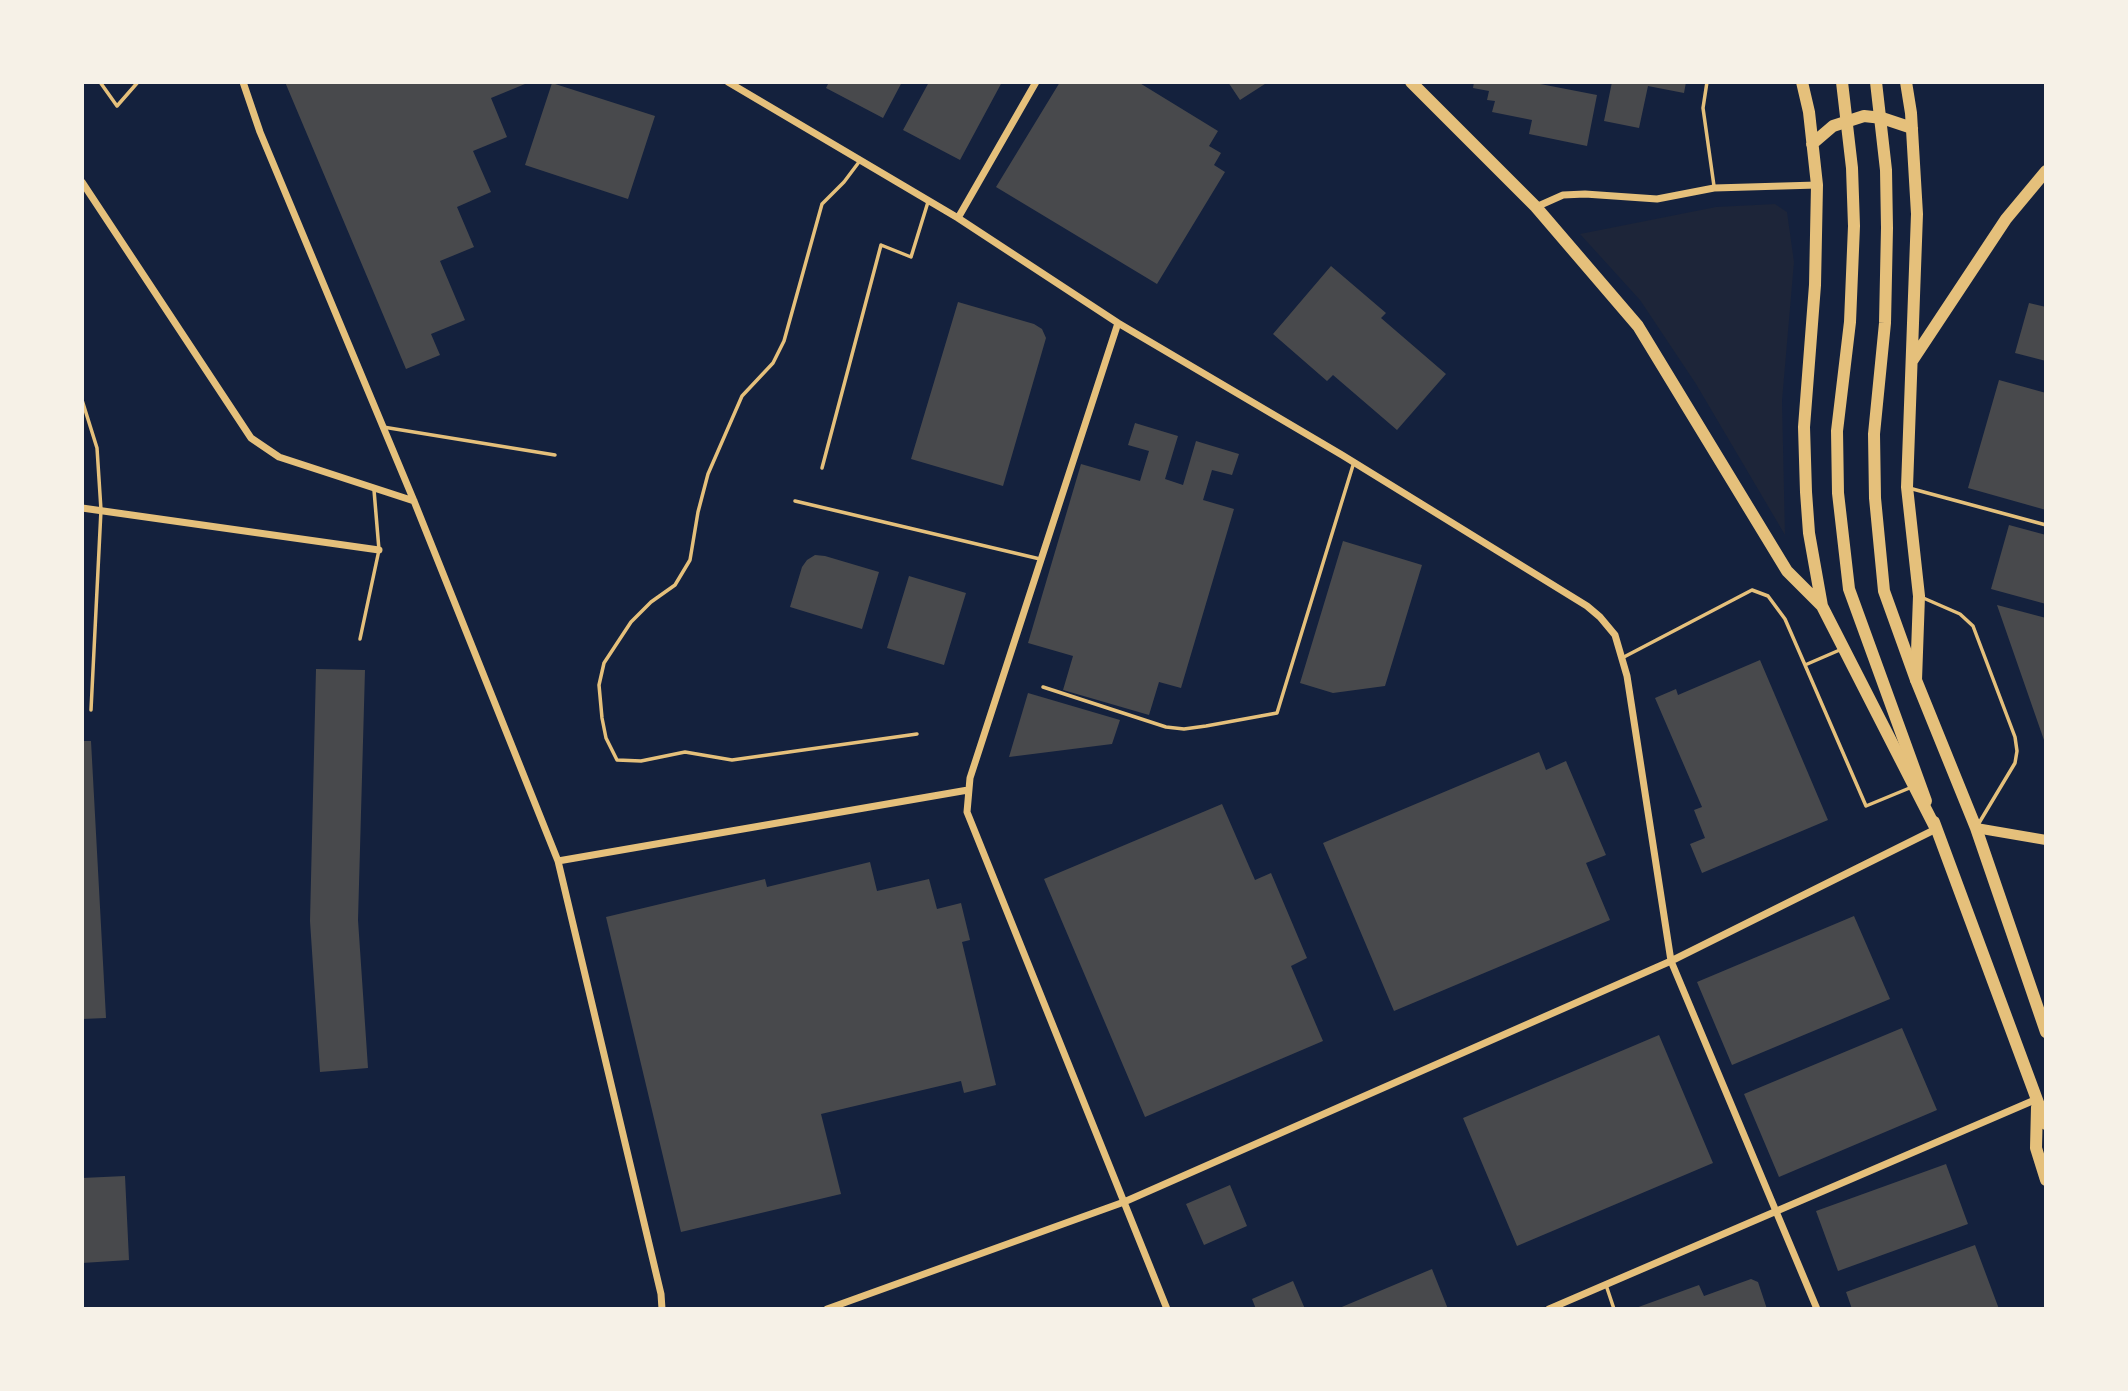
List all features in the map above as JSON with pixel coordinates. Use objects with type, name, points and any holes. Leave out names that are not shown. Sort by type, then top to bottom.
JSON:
[{"type":"main road","points":[[1411,82],[1535,207],[1638,326],[1787,571],[1822,606],[1937,829]]},
{"type":"main road","points":[[1802,82],[1817,185],[1815,285],[1804,427],[1809,533],[1822,606]]},
{"type":"main road","points":[[1842,82],[1852,168],[1854,226],[1850,322],[1837,431],[1838,493],[1849,589],[2046,1124]]},
{"type":"main road","points":[[1876,82],[1886,170],[1887,216],[1885,323],[1874,434],[1875,498],[1884,592],[1916,680],[1976,828],[2046,1032]]},
{"type":"main road","points":[[1906,82],[1912,128],[1917,214],[1907,487],[1919,596],[1916,680]]},
{"type":"main road","points":[[1812,144],[1833,126],[1864,116],[1882,118],[1912,128]]},
{"type":"main road","points":[[1912,362],[2006,219],[2046,171]]},
{"type":"main road","points":[[2037,1099],[2036,1148],[2046,1180]]},
{"type":"street","points":[[243,82],[260,132],[414,501],[558,861],[661,1294],[662,1309]]},
{"type":"street","points":[[728,82],[929,200],[1118,323],[1354,462],[1587,606],[1600,617],[1615,635],[1627,676],[1671,961],[1817,1309]]},
{"type":"street","points":[[958,218],[1036,82]]},
{"type":"street","points":[[82,182],[251,438],[279,457],[414,501]]},
{"type":"street","points":[[1535,207],[1563,195],[1657,199],[1714,188],[1817,185]]},
{"type":"street","points":[[1118,323],[968,790],[967,812],[1167,1309]]},
{"type":"street","points":[[82,508],[379,550]]},
{"type":"street","points":[[558,861],[968,790]]},
{"type":"street","points":[[1976,828],[2046,840]]},
{"type":"street","points":[[827,1309],[1124,1202],[1671,961],[1937,829]]},
{"type":"street","points":[[1549,1309],[2037,1099]]},
{"type":"lane","points":[[100,82],[117,106],[138,82]]},
{"type":"lane","points":[[1707,82],[1703,108],[1714,188]]},
{"type":"lane","points":[[860,160],[844,182],[822,204],[784,341],[773,363],[742,396],[708,474],[690,560],[675,584],[631,622],[604,663],[599,685],[602,718],[606,738],[617,760],[641,761],[685,751],[732,760],[917,734]]},
{"type":"lane","points":[[822,468],[881,245],[911,257],[929,200]]},
{"type":"lane","points":[[82,400],[97,448],[101,510],[91,709]]},
{"type":"lane","points":[[381,426],[555,455]]},
{"type":"lane","points":[[1043,687],[1166,727],[1184,729],[1277,713],[1354,462]]},
{"type":"lane","points":[[1907,487],[2046,524]]},
{"type":"lane","points":[[360,639],[379,550],[374,490]]},
{"type":"lane","points":[[796,501],[1042,559]]},
{"type":"lane","points":[[1622,658],[1752,590],[1768,596],[1785,619],[1866,806],[1914,786]]},
{"type":"lane","points":[[1919,596],[1960,614],[1973,626],[2015,737],[2015,763],[1976,828]]},
{"type":"lane","points":[[1805,664],[1844,648]]},
{"type":"lane","points":[[1605,1283],[1614,1309]]},
{"type":"shaded area","points":[[1775,204],[1787,212],[1794,262],[1782,401],[1785,535],[1696,384],[1640,300],[1580,234],[1716,207]]},
{"type":"building","points":[[285,82],[524,82],[525,84],[491,98],[507,137],[473,151],[491,192],[457,207],[474,247],[440,261],[465,320],[431,334],[440,355],[406,369]]},
{"type":"building","points":[[829,82],[902,82],[883,118],[826,88]]},
{"type":"building","points":[[929,82],[1002,82],[960,160],[903,130]]},
{"type":"building","points":[[1060,82],[1138,82],[1218,131],[1209,146],[1221,153],[1214,165],[1225,172],[1157,284],[996,187]]},
{"type":"building","points":[[1228,82],[1268,82],[1240,100]]},
{"type":"building","points":[[1474,82],[1530,82],[1597,95],[1587,146],[1529,134],[1532,120],[1492,112],[1495,101],[1487,100],[1489,91],[1473,88]]},
{"type":"building","points":[[1612,82],[1686,82],[1684,93],[1648,86],[1639,128],[1604,121]]},
{"type":"building","points":[[552,83],[655,116],[628,199],[525,165]]},
{"type":"building","points":[[1331,266],[1386,313],[1381,318],[1446,374],[1397,430],[1333,375],[1327,381],[1273,334]]},
{"type":"building","points":[[958,302],[1034,324],[1042,329],[1046,338],[1003,486],[911,459]]},
{"type":"building","points":[[2029,303],[2046,307],[2046,361],[2015,353]]},
{"type":"building","points":[[1999,380],[2046,393],[2046,510],[1968,488]]},
{"type":"building","points":[[1135,423],[1178,436],[1165,479],[1183,485],[1196,441],[1239,454],[1232,475],[1212,470],[1203,500],[1234,509],[1181,688],[1159,682],[1149,715],[1063,690],[1073,656],[1028,643],[1081,464],[1140,481],[1149,451],[1128,445]]},
{"type":"building","points":[[2009,525],[2046,535],[2046,604],[1991,589]]},
{"type":"building","points":[[1343,541],[1422,565],[1385,686],[1333,693],[1300,683]]},
{"type":"building","points":[[815,555],[879,572],[862,629],[790,607],[802,567]]},
{"type":"building","points":[[909,576],[966,593],[944,665],[887,648]]},
{"type":"building","points":[[1997,605],[2046,618],[2046,743],[2045,743]]},
{"type":"building","points":[[1760,660],[1828,820],[1702,873],[1690,844],[1705,838],[1694,810],[1702,807],[1655,698],[1676,689],[1678,695]]},
{"type":"building","points":[[316,669],[365,670],[358,920],[368,1068],[320,1072],[310,921]]},
{"type":"building","points":[[1028,693],[1120,720],[1112,744],[1009,757]]},
{"type":"building","points":[[82,741],[91,741],[106,1018],[82,1019]]},
{"type":"building","points":[[1539,752],[1546,770],[1566,761],[1606,855],[1586,863],[1610,920],[1394,1011],[1323,843]]},
{"type":"building","points":[[1222,804],[1255,880],[1271,873],[1307,958],[1291,966],[1323,1041],[1145,1117],[1044,879]]},
{"type":"building","points":[[870,862],[877,891],[929,879],[937,909],[961,903],[970,940],[962,942],[996,1085],[964,1093],[961,1081],[821,1114],[841,1194],[681,1232],[606,917],[765,879],[767,887]]},
{"type":"building","points":[[1854,916],[1890,999],[1732,1065],[1697,982]]},
{"type":"building","points":[[1902,1028],[1937,1110],[1779,1177],[1744,1094]]},
{"type":"building","points":[[1659,1035],[1713,1163],[1517,1246],[1463,1118]]},
{"type":"building","points":[[1946,1164],[1968,1224],[1838,1271],[1816,1211]]},
{"type":"building","points":[[125,1176],[129,1260],[82,1263],[82,1178]]},
{"type":"building","points":[[1230,1185],[1247,1226],[1204,1245],[1186,1204]]},
{"type":"building","points":[[1975,1245],[1999,1309],[1852,1309],[1846,1292]]},
{"type":"building","points":[[1432,1269],[1448,1309],[1337,1309]]},
{"type":"building","points":[[1751,1279],[1758,1282],[1767,1309],[1633,1309],[1699,1285],[1704,1296]]},
{"type":"building","points":[[1293,1281],[1305,1309],[1256,1309],[1252,1299]]}]
